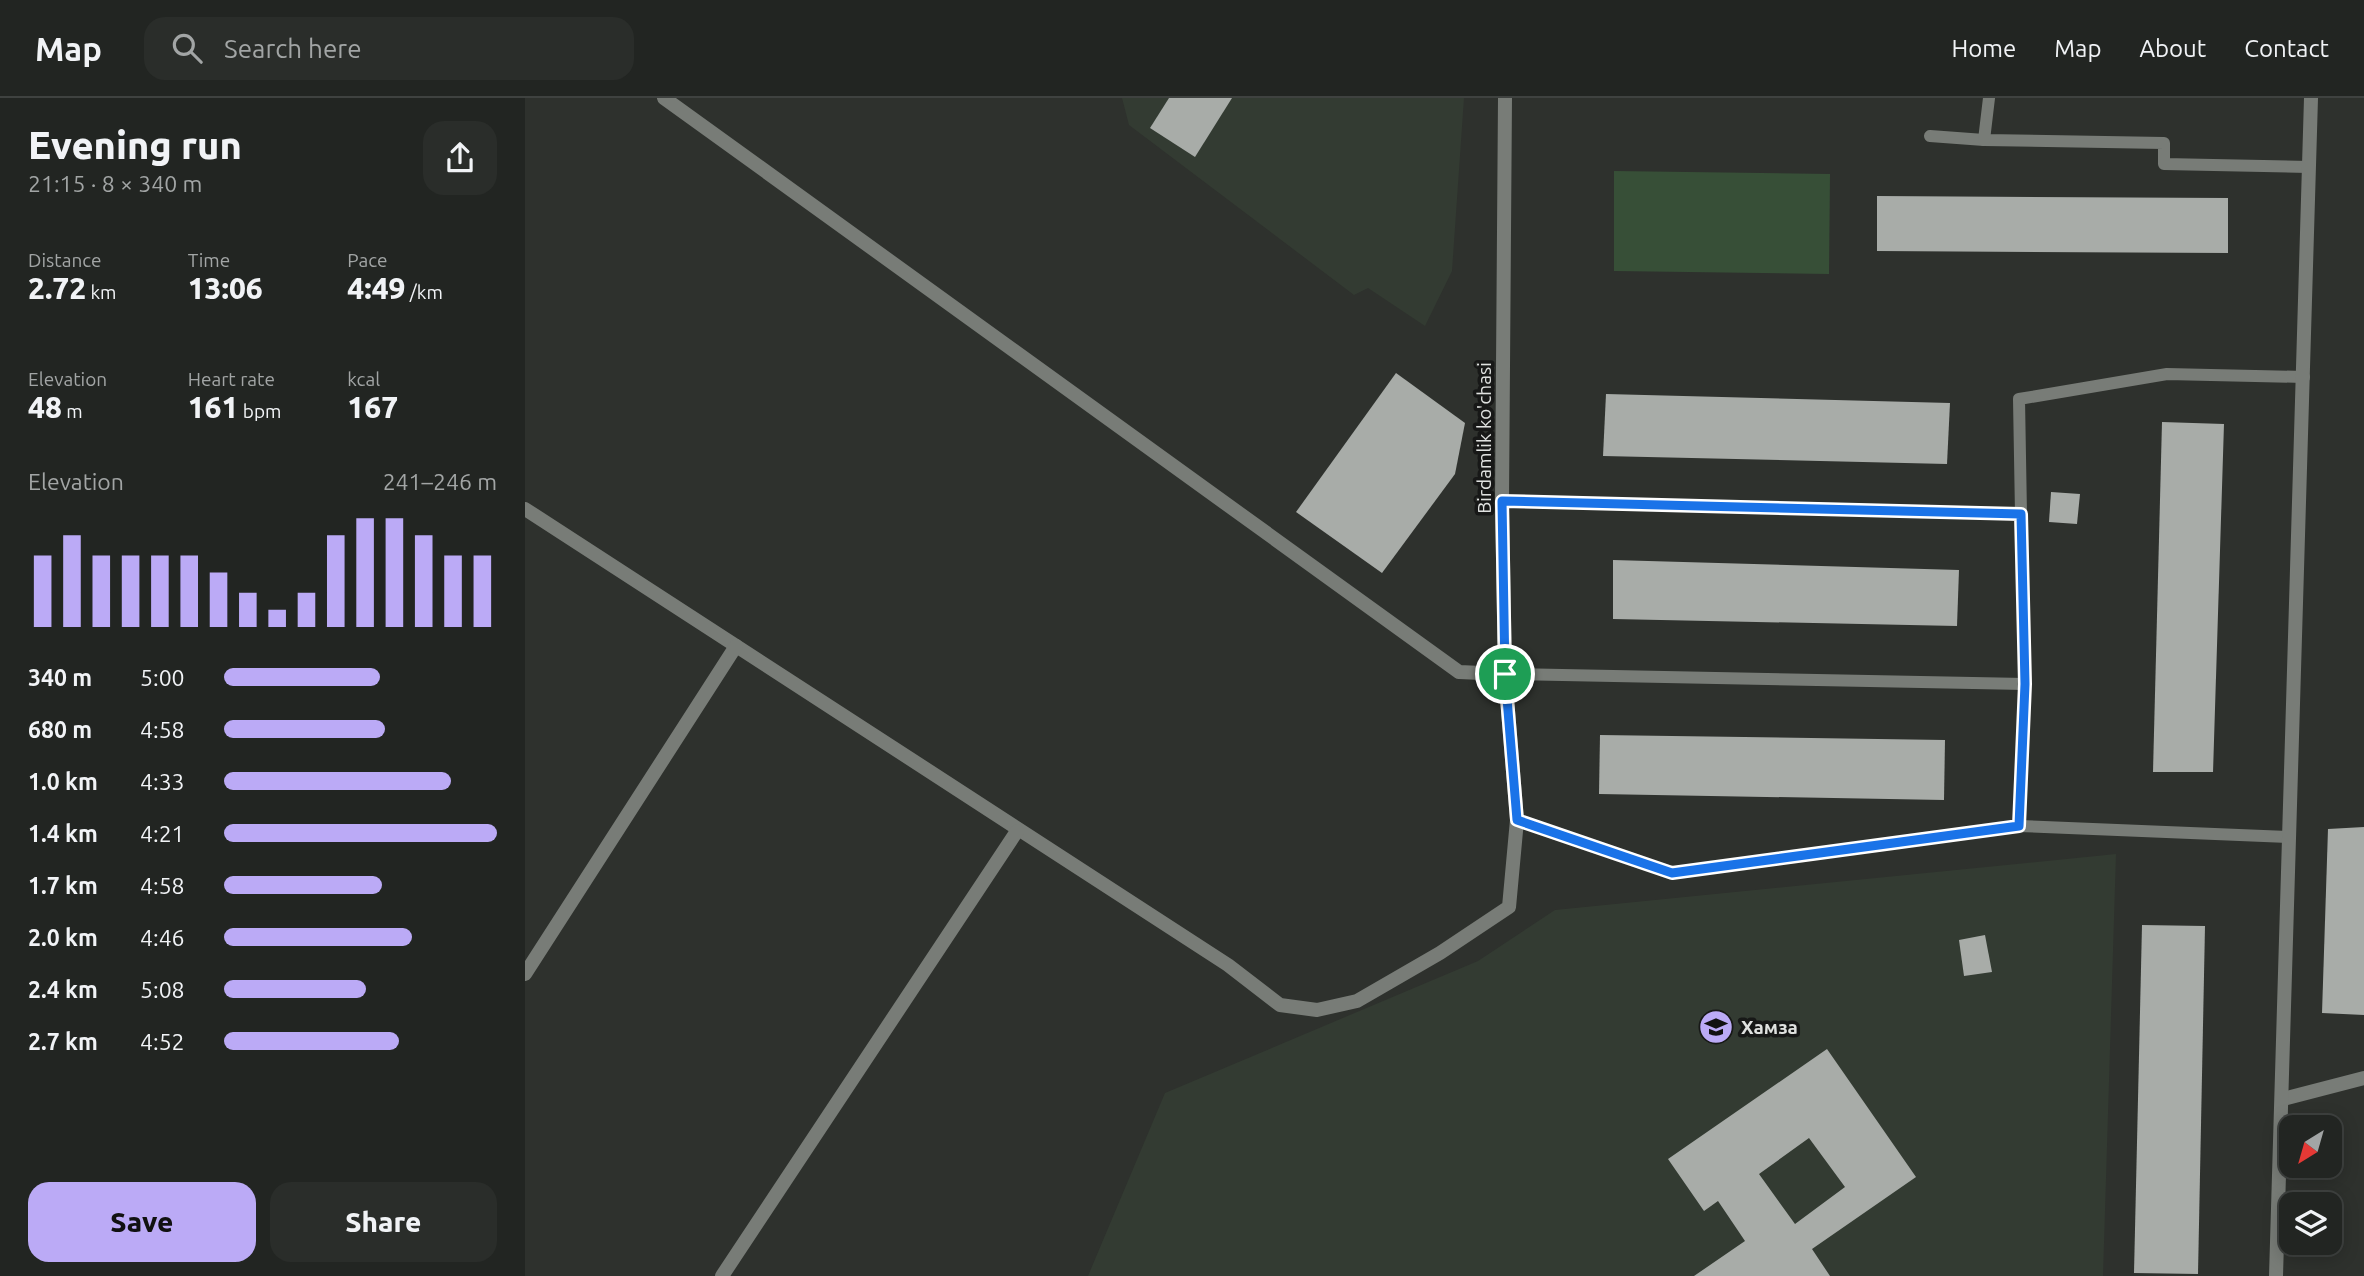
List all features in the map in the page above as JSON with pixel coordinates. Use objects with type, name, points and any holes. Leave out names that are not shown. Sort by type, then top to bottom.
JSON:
[{"type":"street","points":[[664,98],[1459,672],[1505,674]]},
{"type":"street","name":"Birdamlik ko'chasi","points":[[1017,831],[1228,965],[1280,1005],[1317,1010],[1357,1002],[1440,953],[1509,907],[1517,820],[1505,674],[1502,501],[1505,98]]},
{"type":"street","points":[[2276,1276],[2311,98]]},
{"type":"street","points":[[525,509],[1017,831],[722,1276]]},
{"type":"street","points":[[525,974],[736,646]]},
{"type":"street","points":[[2283,1099],[2364,1078]]},
{"type":"lane","points":[[1984,140],[1989,98]]},
{"type":"lane","points":[[1930,135],[1984,140],[2164,143],[2164,164],[2309,167]]},
{"type":"lane","points":[[2019,826],[2025,684],[2019,399],[2167,374],[2304,377]]},
{"type":"lane","points":[[1502,501],[2021,514]]},
{"type":"lane","points":[[1505,674],[2025,684]]},
{"type":"lane","points":[[1517,820],[1672,873],[2019,826],[2289,837]]},
{"type":"shaded area","points":[[1122,98],[1464,98],[1452,271],[1425,326],[1368,288],[1354,295],[1129,125]]},
{"type":"shaded area","name":"Хамза","points":[[2116,854],[2103,1276],[1088,1276],[1165,1093],[1478,961],[1555,910]]},
{"type":"green space","points":[[1614,171],[1830,174],[1829,274],[1614,271]]},
{"type":"building","points":[[1169,98],[1232,98],[1195,157],[1150,128]]},
{"type":"building","points":[[1877,196],[2228,198],[2228,253],[1877,251]]},
{"type":"building","points":[[1396,373],[1465,423],[1455,474],[1382,573],[1296,512]]},
{"type":"building","points":[[1606,394],[1950,403],[1947,464],[1603,456]]},
{"type":"building","points":[[2162,422],[2224,424],[2213,772],[2153,772]]},
{"type":"building","points":[[2051,492],[2080,494],[2077,524],[2049,522]]},
{"type":"building","points":[[1613,560],[1959,570],[1957,626],[1613,619]]},
{"type":"building","points":[[1600,735],[1945,740],[1944,800],[1599,794]]},
{"type":"building","points":[[2364,827],[2364,1015],[2322,1013],[2328,829]]},
{"type":"building","points":[[2142,925],[2205,926],[2198,1274],[2134,1273]]},
{"type":"building","points":[[1985,935],[1992,972],[1964,976],[1959,940]]},
{"type":"building","points":[[1827,1049],[1916,1177],[1812,1249],[1830,1276],[1694,1276],[1745,1241],[1718,1201],[1704,1211],[1668,1159]],"holes":[[[1809,1138],[1845,1187],[1795,1224],[1759,1174]]]},
{"type":"place","name":"Хамза","points":[[1716,1027]]},
{"type":"route","points":[[1502,501],[2021,514],[2025,684],[2019,826],[1672,873],[1517,820],[1505,674],[1502,501]]}]
